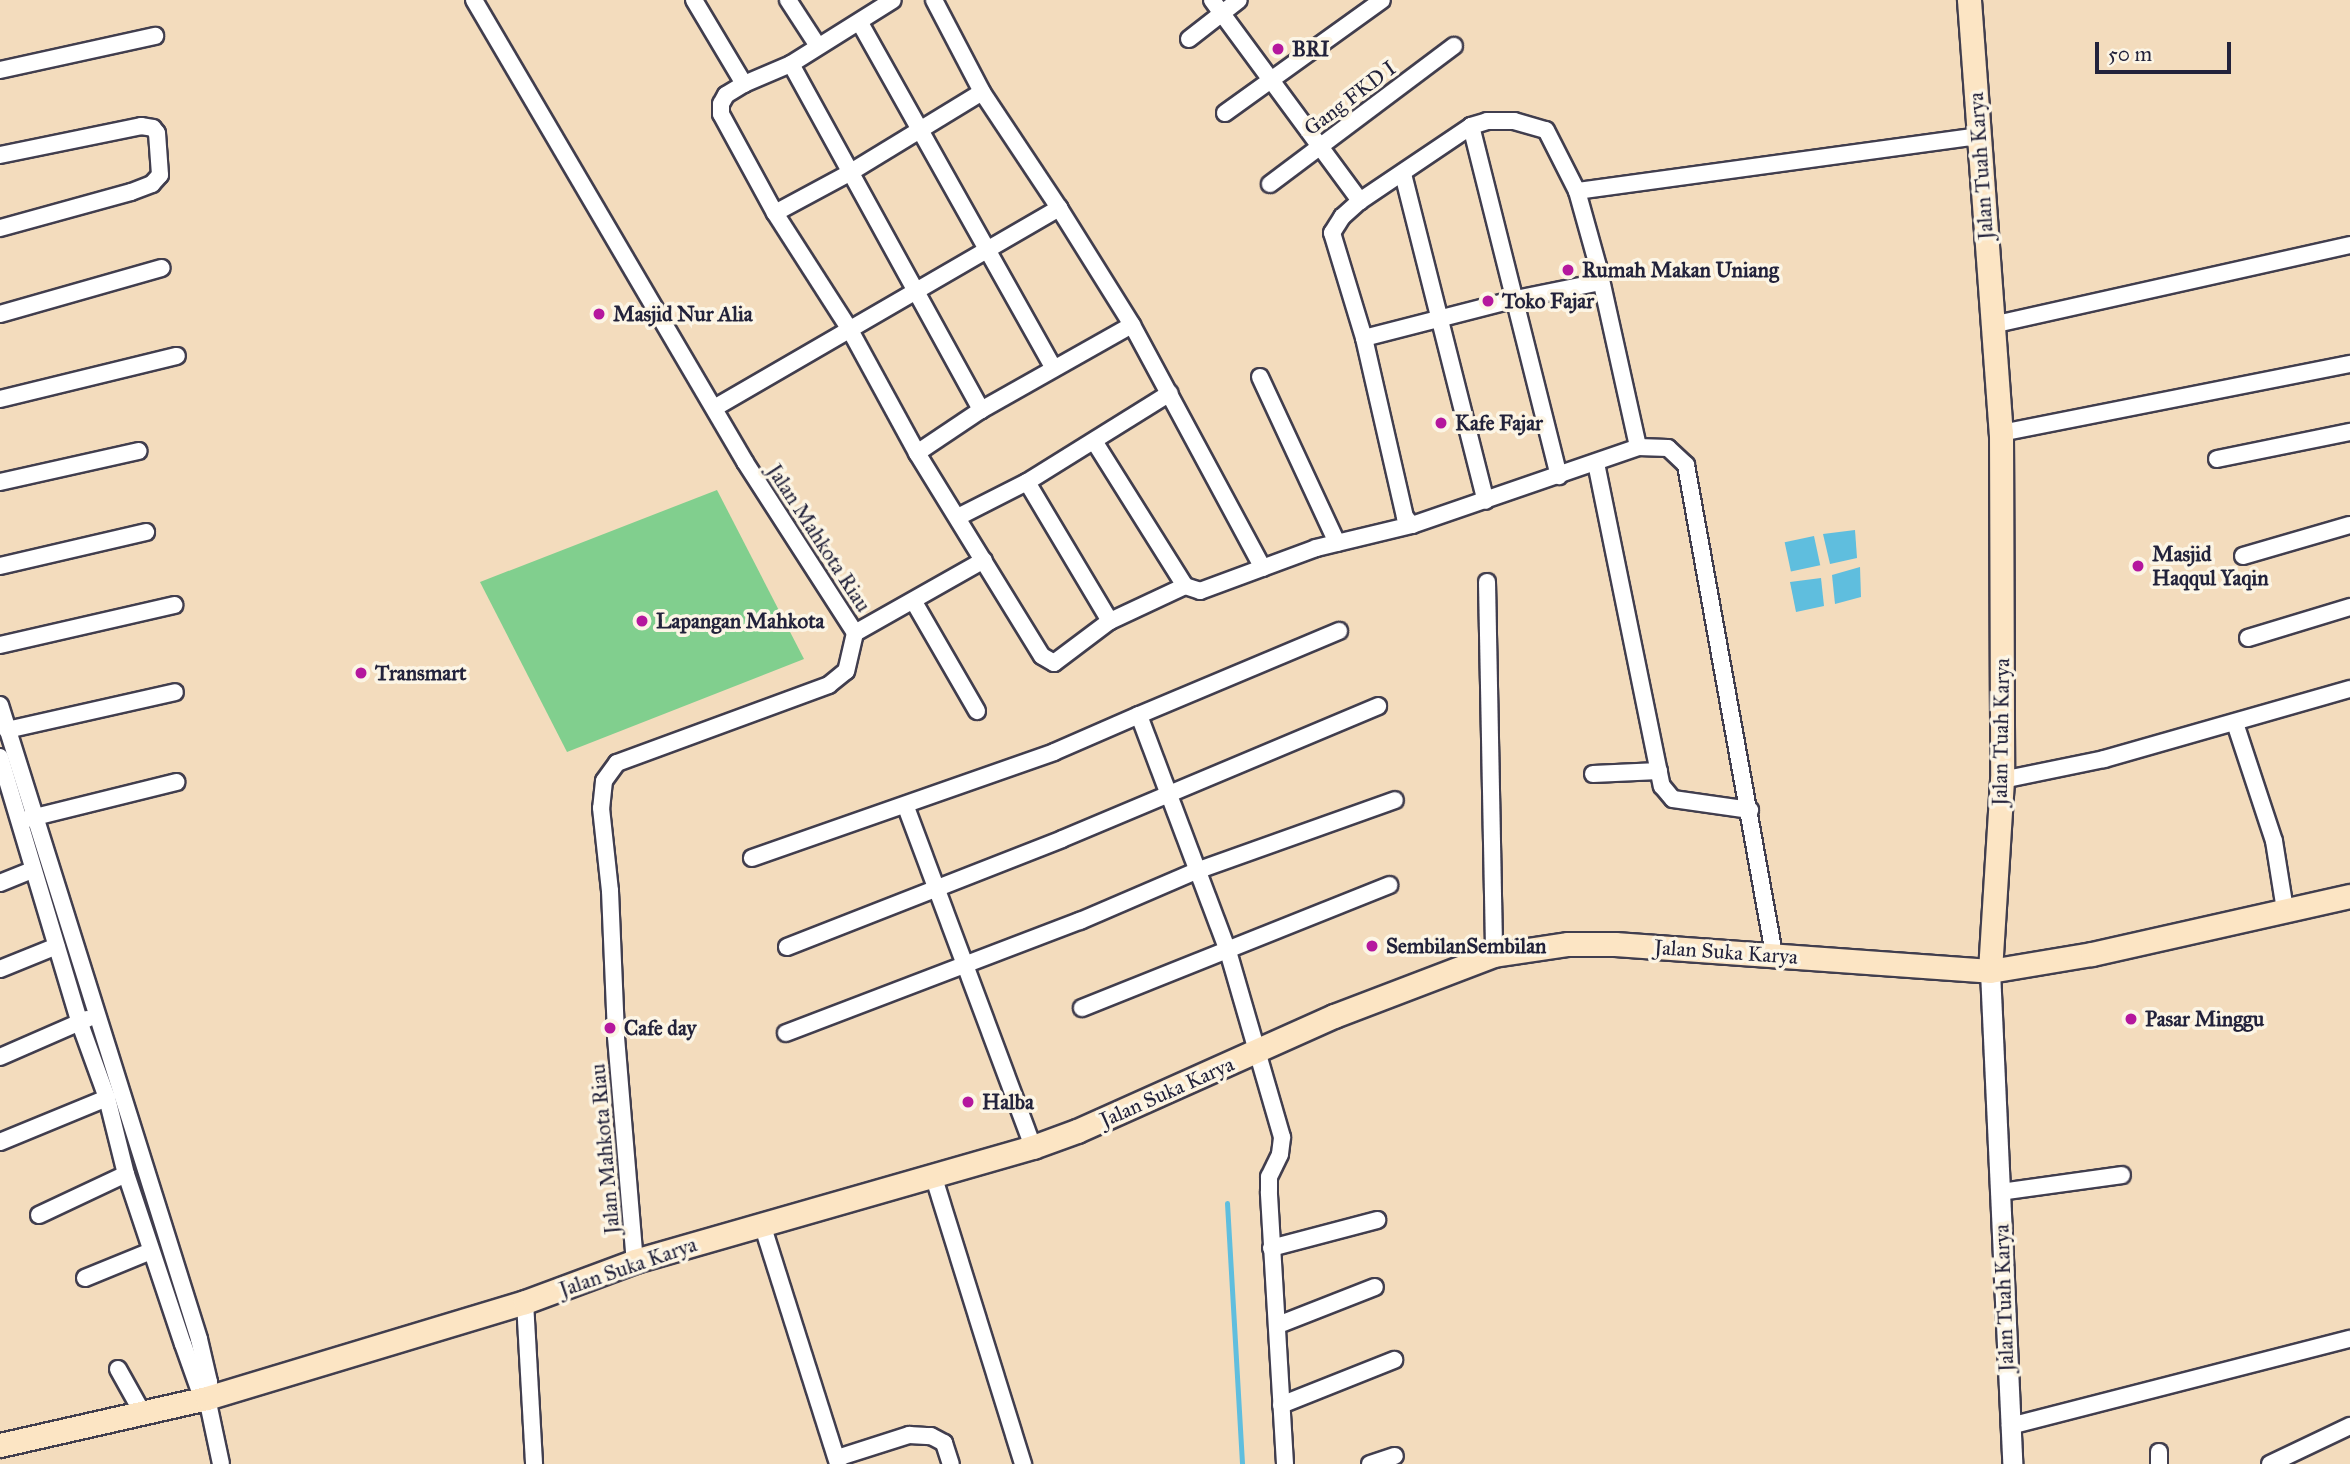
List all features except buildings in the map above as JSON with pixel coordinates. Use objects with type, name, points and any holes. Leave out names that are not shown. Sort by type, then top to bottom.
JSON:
[{"type":"main road","name":"Jalan Tuah Karya","points":[[1969,0],[2001,433],[2002,780],[1990,971]]},
{"type":"main road","name":"Jalan Suka Karya","points":[[0,1445],[207,1398],[525,1302],[635,1261],[934,1178],[1033,1147],[1077,1131],[1334,1016],[1494,955],[1567,944],[1603,944],[1990,971],[2092,954],[2350,896]]},
{"type":"street","name":"Jalan Mahkota Riau","points":[[474,0],[716,407],[745,462],[855,632],[846,671],[830,685],[617,763],[604,781],[601,808],[610,891],[616,1037],[635,1261]]},
{"type":"street","points":[[694,0],[744,84]]},
{"type":"street","points":[[788,0],[818,46]]},
{"type":"street","points":[[934,0],[982,92],[1132,325],[1263,568]]},
{"type":"street","points":[[1189,40],[1217,7],[1239,0]]},
{"type":"street","points":[[1226,113],[1382,0]]},
{"type":"street","points":[[888,1],[860,23],[791,64],[744,84],[726,95],[721,104],[721,114],[775,213],[849,330],[917,453],[1047,661],[1054,663],[1110,621],[1185,586]]},
{"type":"street","points":[[1217,7],[1360,201]]},
{"type":"street","points":[[860,23],[1054,368]]},
{"type":"street","points":[[0,70],[155,36]]},
{"type":"street","name":"Gang FKD I","points":[[1270,184],[1454,46]]},
{"type":"street","points":[[791,64],[981,410]]},
{"type":"street","points":[[775,213],[851,172],[982,92]]},
{"type":"street","points":[[1412,526],[1405,517],[1364,338],[1332,233],[1342,218],[1360,201],[1471,125],[1487,121],[1514,121],[1546,130],[1577,191],[1638,447]]},
{"type":"street","points":[[1471,125],[1559,476]]},
{"type":"street","points":[[0,155],[141,126],[153,128],[158,133],[160,175],[152,184],[131,192],[0,228]]},
{"type":"street","points":[[1577,191],[1979,136]]},
{"type":"street","points":[[1403,174],[1486,501]]},
{"type":"street","points":[[716,407],[1059,208]]},
{"type":"street","points":[[1992,326],[2350,245]]},
{"type":"street","points":[[0,314],[162,268]]},
{"type":"street","points":[[1364,338],[1516,299],[1600,282]]},
{"type":"street","points":[[917,453],[981,410],[1132,325]]},
{"type":"street","points":[[0,399],[177,356]]},
{"type":"street","points":[[2001,433],[2350,364]]},
{"type":"street","points":[[1260,377],[1337,543]]},
{"type":"street","points":[[958,517],[1027,482],[1170,393]]},
{"type":"street","points":[[2217,459],[2350,432]]},
{"type":"street","points":[[1094,441],[1185,586],[1200,591],[1215,589],[1263,568],[1337,543],[1412,526],[1638,447],[1668,448],[1686,465],[1774,955]]},
{"type":"street","points":[[0,482],[139,450]]},
{"type":"street","points":[[1596,463],[1662,786],[1673,799],[1750,810]]},
{"type":"street","points":[[1027,482],[1110,621]]},
{"type":"street","points":[[2244,556],[2350,525]]},
{"type":"street","points":[[0,566],[146,532]]},
{"type":"street","points":[[855,632],[914,602],[984,560]]},
{"type":"street","points":[[1486,582],[1494,955]]},
{"type":"street","points":[[914,602],[977,711]]},
{"type":"street","points":[[0,645],[174,605]]},
{"type":"street","points":[[2248,638],[2350,607]]},
{"type":"street","points":[[752,858],[906,807],[1054,752],[1339,631]]},
{"type":"street","points":[[2002,780],[2104,759],[2350,689]]},
{"type":"street","points":[[6,740],[174,692]]},
{"type":"street","points":[[0,705],[6,740],[36,816],[199,1339],[209,1382],[207,1398],[221,1464]]},
{"type":"street","points":[[788,947],[936,890],[1378,706]]},
{"type":"street","points":[[1139,715],[1228,951],[1282,1137],[1280,1154],[1269,1177],[1270,1248],[1278,1325],[1285,1464]]},
{"type":"street","points":[[2235,723],[2274,841],[2285,910]]},
{"type":"street","points":[[0,757],[5,788],[20,822],[32,870],[79,1021],[107,1098],[126,1174],[199,1389],[207,1398]]},
{"type":"street","points":[[1593,774],[1659,771]]},
{"type":"street","points":[[20,822],[177,782]]},
{"type":"street","points":[[786,1032],[1080,921],[1196,871],[1395,800]]},
{"type":"street","points":[[906,807],[1033,1147]]},
{"type":"street","points":[[0,883],[32,870]]},
{"type":"street","points":[[1082,1008],[1389,885]]},
{"type":"street","points":[[0,969],[57,946]]},
{"type":"street","name":"Jalan Tuah Karya","points":[[1990,971],[2012,1464]]},
{"type":"street","points":[[0,1057],[98,1015]]},
{"type":"street","points":[[0,1142],[107,1098]]},
{"type":"street","points":[[39,1215],[126,1174]]},
{"type":"street","points":[[2000,1192],[2122,1175]]},
{"type":"street","points":[[934,1178],[1023,1464]]},
{"type":"street","points":[[1270,1248],[1377,1220]]},
{"type":"street","points":[[762,1224],[838,1461],[909,1436],[931,1436],[944,1443],[951,1464]]},
{"type":"street","points":[[85,1278],[151,1251]]},
{"type":"street","points":[[1278,1325],[1375,1287]]},
{"type":"street","points":[[525,1302],[534,1464]]},
{"type":"street","points":[[2010,1426],[2350,1339]]},
{"type":"street","points":[[1281,1405],[1394,1360]]},
{"type":"street","points":[[118,1369],[142,1412]]},
{"type":"street","points":[[2270,1464],[2292,1459],[2350,1426]]},
{"type":"street","points":[[1370,1464],[1395,1456]]},
{"type":"green space","name":"Lapangan Mahkota","points":[[717,490],[804,659],[567,752],[480,582]]},
{"type":"water","points":[[1855,530],[1857,558],[1830,564],[1823,534]]},
{"type":"water","points":[[1814,536],[1820,565],[1791,572],[1785,542]]},
{"type":"water","points":[[1860,567],[1861,597],[1835,604],[1832,575]]},
{"type":"water","points":[[1821,578],[1824,606],[1796,612],[1790,582]]},
{"type":"waterway","points":[[1227,1203],[1242,1464]]},
{"type":"place","name":"BRI","points":[[1278,49]]},
{"type":"place","name":"Rumah Makan Uniang","points":[[1568,270]]},
{"type":"place","name":"Toko Fajar","points":[[1488,301]]},
{"type":"place","name":"Masjid Nur Alia","points":[[599,314]]},
{"type":"place","name":"Kafe Fajar","points":[[1441,423]]},
{"type":"place","name":"Masjid Haqqul Yaqin","points":[[2138,566]]},
{"type":"place","name":"Lapangan Mahkota","points":[[642,621]]},
{"type":"place","name":"Transmart","points":[[361,673]]},
{"type":"place","name":"SembilanSembilan","points":[[1372,946]]},
{"type":"place","name":"Pasar Minggu","points":[[2131,1019]]},
{"type":"place","name":"Cafe day","points":[[610,1028]]},
{"type":"place","name":"Halba","points":[[968,1102]]}]
